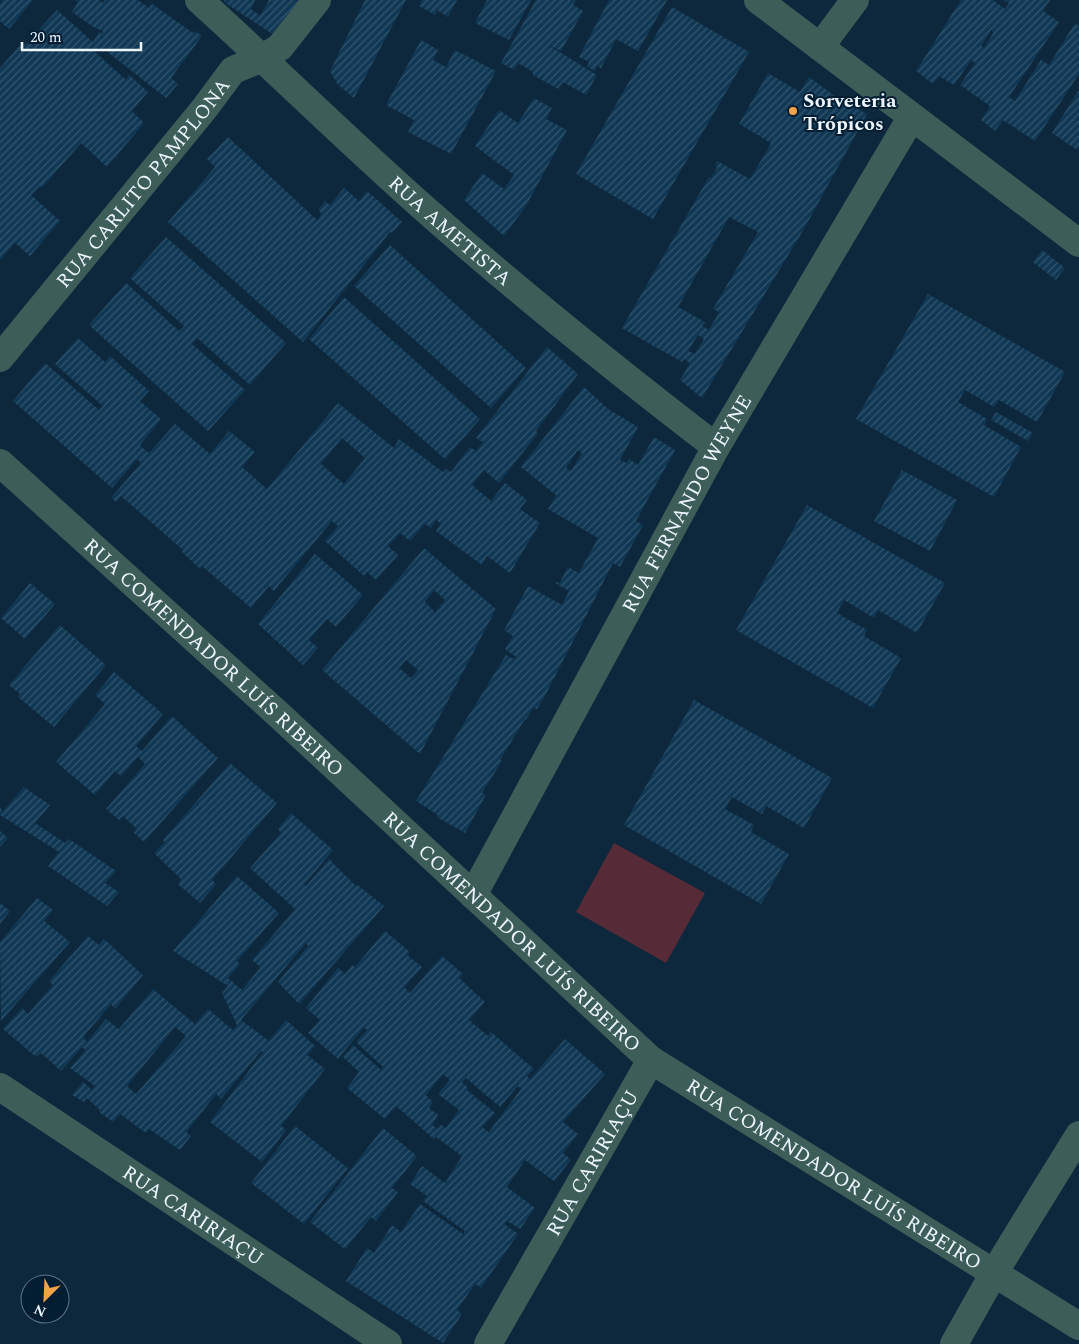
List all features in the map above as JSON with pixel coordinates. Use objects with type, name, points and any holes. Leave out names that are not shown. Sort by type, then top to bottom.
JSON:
[{"type":"street","name":"RUA AMETISTA","points":[[199,0],[425,209],[530,300],[593,353],[716,447]]},
{"type":"street","name":"RUA CARLITO PAMPLONA","points":[[0,358],[198,117],[233,70],[263,58],[280,47],[318,0]]},
{"type":"street","points":[[758,0],[911,118],[1079,243]]},
{"type":"street","points":[[820,47],[855,0]]},
{"type":"street","name":"RUA FERNANDO WEYNE","points":[[473,895],[716,447],[911,118]]},
{"type":"street","name":"RUA COMENDADOR LUÍS RIBEIRO","points":[[0,463],[286,721],[650,1060],[1079,1326]]},
{"type":"street","name":"RUA CARIRIAÇU","points":[[488,1344],[650,1060]]},
{"type":"street","name":"RUA CARIRIAÇU","points":[[0,1087],[388,1344]]},
{"type":"street","points":[[954,1344],[994,1273],[1079,1135]]},
{"type":"shaded area","points":[[614,843],[705,893],[666,963],[576,912]]},
{"type":"building","points":[[3,0],[33,0],[9,29],[0,21],[0,4]]},
{"type":"building","points":[[75,0],[99,0],[103,3],[105,0],[138,0],[149,8],[152,4],[193,33],[195,31],[202,36],[171,78],[178,84],[166,98],[105,50],[104,52],[99,48],[95,52],[126,80],[129,75],[148,92],[132,111],[144,123],[107,167],[81,143],[42,188],[40,186],[31,195],[60,221],[30,256],[15,243],[0,260],[0,68],[23,42],[25,45],[57,10],[93,42],[99,32],[102,34],[103,31],[95,28],[72,12],[78,2]]},
{"type":"building","points":[[225,0],[255,0],[251,9],[260,16],[269,0],[300,0],[280,39],[224,2]]},
{"type":"building","points":[[365,0],[406,0],[354,98],[337,84],[330,71]]},
{"type":"building","points":[[422,0],[457,0],[448,17],[437,10],[435,15],[419,6]]},
{"type":"building","points":[[487,0],[531,0],[509,40],[475,23]]},
{"type":"building","points":[[536,0],[576,0],[573,5],[583,11],[561,51],[548,45],[597,75],[586,95],[563,82],[558,89],[533,75],[533,72],[518,63],[514,70],[501,63]]},
{"type":"building","points":[[609,0],[667,0],[638,51],[616,39],[601,68],[597,66],[595,71],[587,67],[589,62],[579,57]]},
{"type":"building","points":[[961,0],[993,0],[1005,9],[1009,3],[1004,0],[1050,0],[1043,11],[1059,22],[1009,97],[1015,101],[1041,60],[1049,65],[1075,23],[1079,26],[1079,74],[1035,141],[1003,120],[995,131],[981,120],[990,106],[960,85],[975,63],[971,60],[954,85],[939,76],[933,84],[916,71]],"holes":[[[992,29],[993,33],[984,48],[981,46]]]},
{"type":"building","points":[[672,7],[749,52],[653,219],[576,174]]},
{"type":"building","points":[[421,40],[438,50],[433,60],[446,67],[455,50],[496,71],[451,154],[408,132],[414,120],[386,105]]},
{"type":"building","points":[[768,73],[800,92],[809,77],[836,97],[867,114],[804,229],[702,398],[680,380],[690,363],[684,359],[682,362],[622,328],[709,177],[711,178],[717,168],[715,166],[717,161],[750,179],[769,147],[771,143],[739,124]],"holes":[[[729,217],[758,232],[713,309],[719,312],[709,330],[702,326],[705,322],[678,307]],[[698,335],[704,339],[695,354],[688,351]]]},
{"type":"building","points":[[1079,90],[1079,146],[1077,150],[1052,133]]},
{"type":"building","points":[[534,98],[552,108],[546,119],[567,130],[526,206],[504,236],[464,200],[482,173],[504,189],[514,175],[475,146],[499,110],[518,123]]},
{"type":"building","points":[[228,137],[317,220],[322,214],[318,210],[325,201],[330,205],[344,188],[359,201],[367,191],[402,222],[392,233],[390,232],[303,342],[168,222],[215,167],[207,159]]},
{"type":"building","points":[[166,237],[286,343],[250,385],[197,338],[192,344],[245,390],[208,431],[89,325],[126,283],[179,331],[184,326],[130,278]]},
{"type":"building","points":[[390,245],[526,368],[491,408],[354,286]]},
{"type":"building","points":[[1042,250],[1065,268],[1056,280],[1033,262]]},
{"type":"building","points":[[928,294],[1065,372],[1037,422],[999,400],[994,407],[965,390],[958,402],[987,419],[984,425],[1021,447],[994,497],[856,419]]},
{"type":"building","points":[[344,297],[480,419],[445,459],[309,339]]},
{"type":"building","points":[[78,338],[105,362],[110,356],[149,391],[140,401],[161,419],[140,445],[145,450],[149,453],[175,424],[210,454],[229,431],[255,452],[242,467],[267,489],[338,403],[394,448],[399,439],[443,472],[446,469],[451,472],[470,447],[476,451],[483,442],[476,438],[547,347],[578,374],[536,431],[538,433],[499,483],[484,470],[472,485],[491,501],[505,483],[527,500],[520,509],[540,523],[510,573],[487,556],[482,565],[436,531],[441,524],[436,520],[431,528],[425,524],[410,541],[400,533],[388,546],[398,555],[376,580],[367,572],[364,576],[325,541],[338,526],[332,521],[274,591],[269,586],[251,608],[202,566],[200,569],[182,552],[183,550],[121,496],[116,502],[111,498],[141,463],[137,459],[112,488],[13,401],[45,363],[99,410],[103,406],[55,364]],"holes":[[[342,438],[365,458],[344,484],[321,464]]]},
{"type":"building","points":[[584,387],[608,409],[638,427],[620,460],[627,463],[629,459],[638,465],[654,437],[675,450],[636,521],[643,525],[620,567],[613,563],[546,694],[537,709],[533,708],[525,719],[500,760],[502,761],[482,793],[486,795],[465,833],[437,817],[438,815],[416,801],[506,655],[514,659],[516,657],[505,649],[513,636],[504,630],[528,586],[562,605],[569,591],[555,583],[560,582],[568,567],[579,573],[598,538],[548,509],[556,495],[521,467]],"holes":[[[578,450],[582,453],[571,471],[566,468]]]},
{"type":"building","points":[[996,412],[1033,433],[1028,441],[991,420]]},
{"type":"building","points":[[902,470],[957,500],[930,551],[874,521]]},
{"type":"building","points":[[807,505],[945,583],[917,633],[878,610],[874,618],[844,600],[837,613],[867,630],[864,636],[901,658],[873,708],[736,630]]},
{"type":"building","points":[[424,548],[496,609],[420,754],[322,670]],"holes":[[[434,590],[445,600],[435,612],[425,602]],[[406,660],[418,670],[411,678],[399,668]]]},
{"type":"building","points":[[315,554],[363,595],[336,627],[327,619],[309,640],[318,648],[303,665],[258,624]]},
{"type":"building","points":[[30,583],[55,604],[25,639],[1,618]]},
{"type":"building","points":[[60,625],[106,665],[54,727],[18,697],[20,694],[9,685]]},
{"type":"building","points":[[114,672],[163,714],[136,746],[142,751],[172,716],[218,758],[144,842],[134,833],[137,829],[123,816],[119,820],[106,809],[145,764],[138,757],[121,776],[115,771],[95,795],[56,762],[105,704],[95,695]]},
{"type":"building","points":[[694,700],[832,778],[804,828],[766,806],[762,814],[732,797],[725,809],[754,825],[751,832],[789,854],[761,904],[624,825]]},
{"type":"building","points":[[230,763],[277,803],[212,880],[216,884],[200,903],[178,884],[181,879],[154,853],[165,842],[163,840]]},
{"type":"building","points":[[24,787],[50,805],[35,823],[65,843],[69,839],[116,871],[105,883],[119,892],[107,906],[48,866],[59,852],[0,815],[0,808],[3,811]]},
{"type":"building","points":[[291,813],[333,850],[304,885],[306,886],[329,859],[355,885],[359,886],[384,906],[299,1004],[278,982],[308,946],[306,943],[241,1020],[269,1041],[286,1020],[315,1046],[307,1055],[325,1069],[281,1126],[286,1130],[262,1162],[210,1122],[263,1052],[261,1051],[221,1099],[216,1094],[186,1132],[191,1136],[180,1150],[149,1129],[146,1133],[120,1114],[113,1122],[99,1112],[100,1110],[87,1098],[84,1102],[72,1095],[83,1082],[92,1090],[95,1086],[70,1068],[86,1050],[82,1047],[61,1071],[41,1053],[36,1057],[3,1029],[22,1008],[28,1014],[53,985],[49,981],[88,936],[99,945],[104,939],[143,975],[115,1009],[111,1004],[83,1037],[87,1042],[106,1019],[119,1029],[153,989],[195,1024],[208,1009],[233,1030],[237,1025],[222,993],[228,986],[173,951],[237,876],[279,913],[237,961],[240,964],[228,978],[242,990],[259,969],[259,966],[252,960],[295,909],[250,868],[281,833],[278,829]],"holes":[[[175,1027],[186,1036],[136,1094],[127,1086]]]},
{"type":"building","points":[[0,831],[8,838],[0,847]]},
{"type":"building","points":[[37,898],[53,910],[44,921],[70,942],[1,1021],[0,942]]},
{"type":"building","points":[[0,903],[10,911],[0,924]]},
{"type":"building","points":[[385,931],[410,952],[407,955],[422,967],[404,987],[410,993],[442,956],[463,974],[459,978],[485,1002],[469,1020],[488,1036],[491,1032],[534,1069],[527,1076],[530,1079],[565,1039],[605,1074],[563,1122],[578,1134],[563,1153],[571,1160],[554,1181],[525,1160],[507,1187],[535,1208],[520,1229],[507,1221],[504,1224],[518,1234],[481,1288],[475,1284],[457,1310],[462,1314],[443,1343],[346,1281],[367,1248],[374,1253],[392,1225],[401,1232],[420,1204],[463,1234],[465,1231],[423,1201],[427,1196],[410,1184],[422,1166],[445,1183],[462,1156],[436,1137],[434,1139],[396,1106],[385,1119],[347,1088],[359,1072],[343,1057],[353,1045],[381,1070],[383,1067],[356,1042],[367,1030],[364,1027],[338,1059],[308,1033],[320,1020],[306,1008],[338,968],[345,974],[352,965],[355,967]],"holes":[[[443,1074],[450,1080],[438,1094],[459,1110],[446,1128],[441,1125],[438,1129],[432,1125],[438,1115],[429,1108],[433,1102],[426,1095]],[[466,1078],[500,1107],[518,1086],[521,1089],[489,1132],[482,1127],[495,1113],[467,1090],[468,1088],[462,1082]]]},
{"type":"building","points":[[295,1126],[348,1168],[304,1224],[251,1183]]},
{"type":"building","points":[[383,1128],[417,1156],[392,1188],[398,1192],[376,1221],[371,1217],[345,1249],[310,1222]]},
{"type":"place","name":"Sorveteria Trópicos","points":[[793,111]]}]
